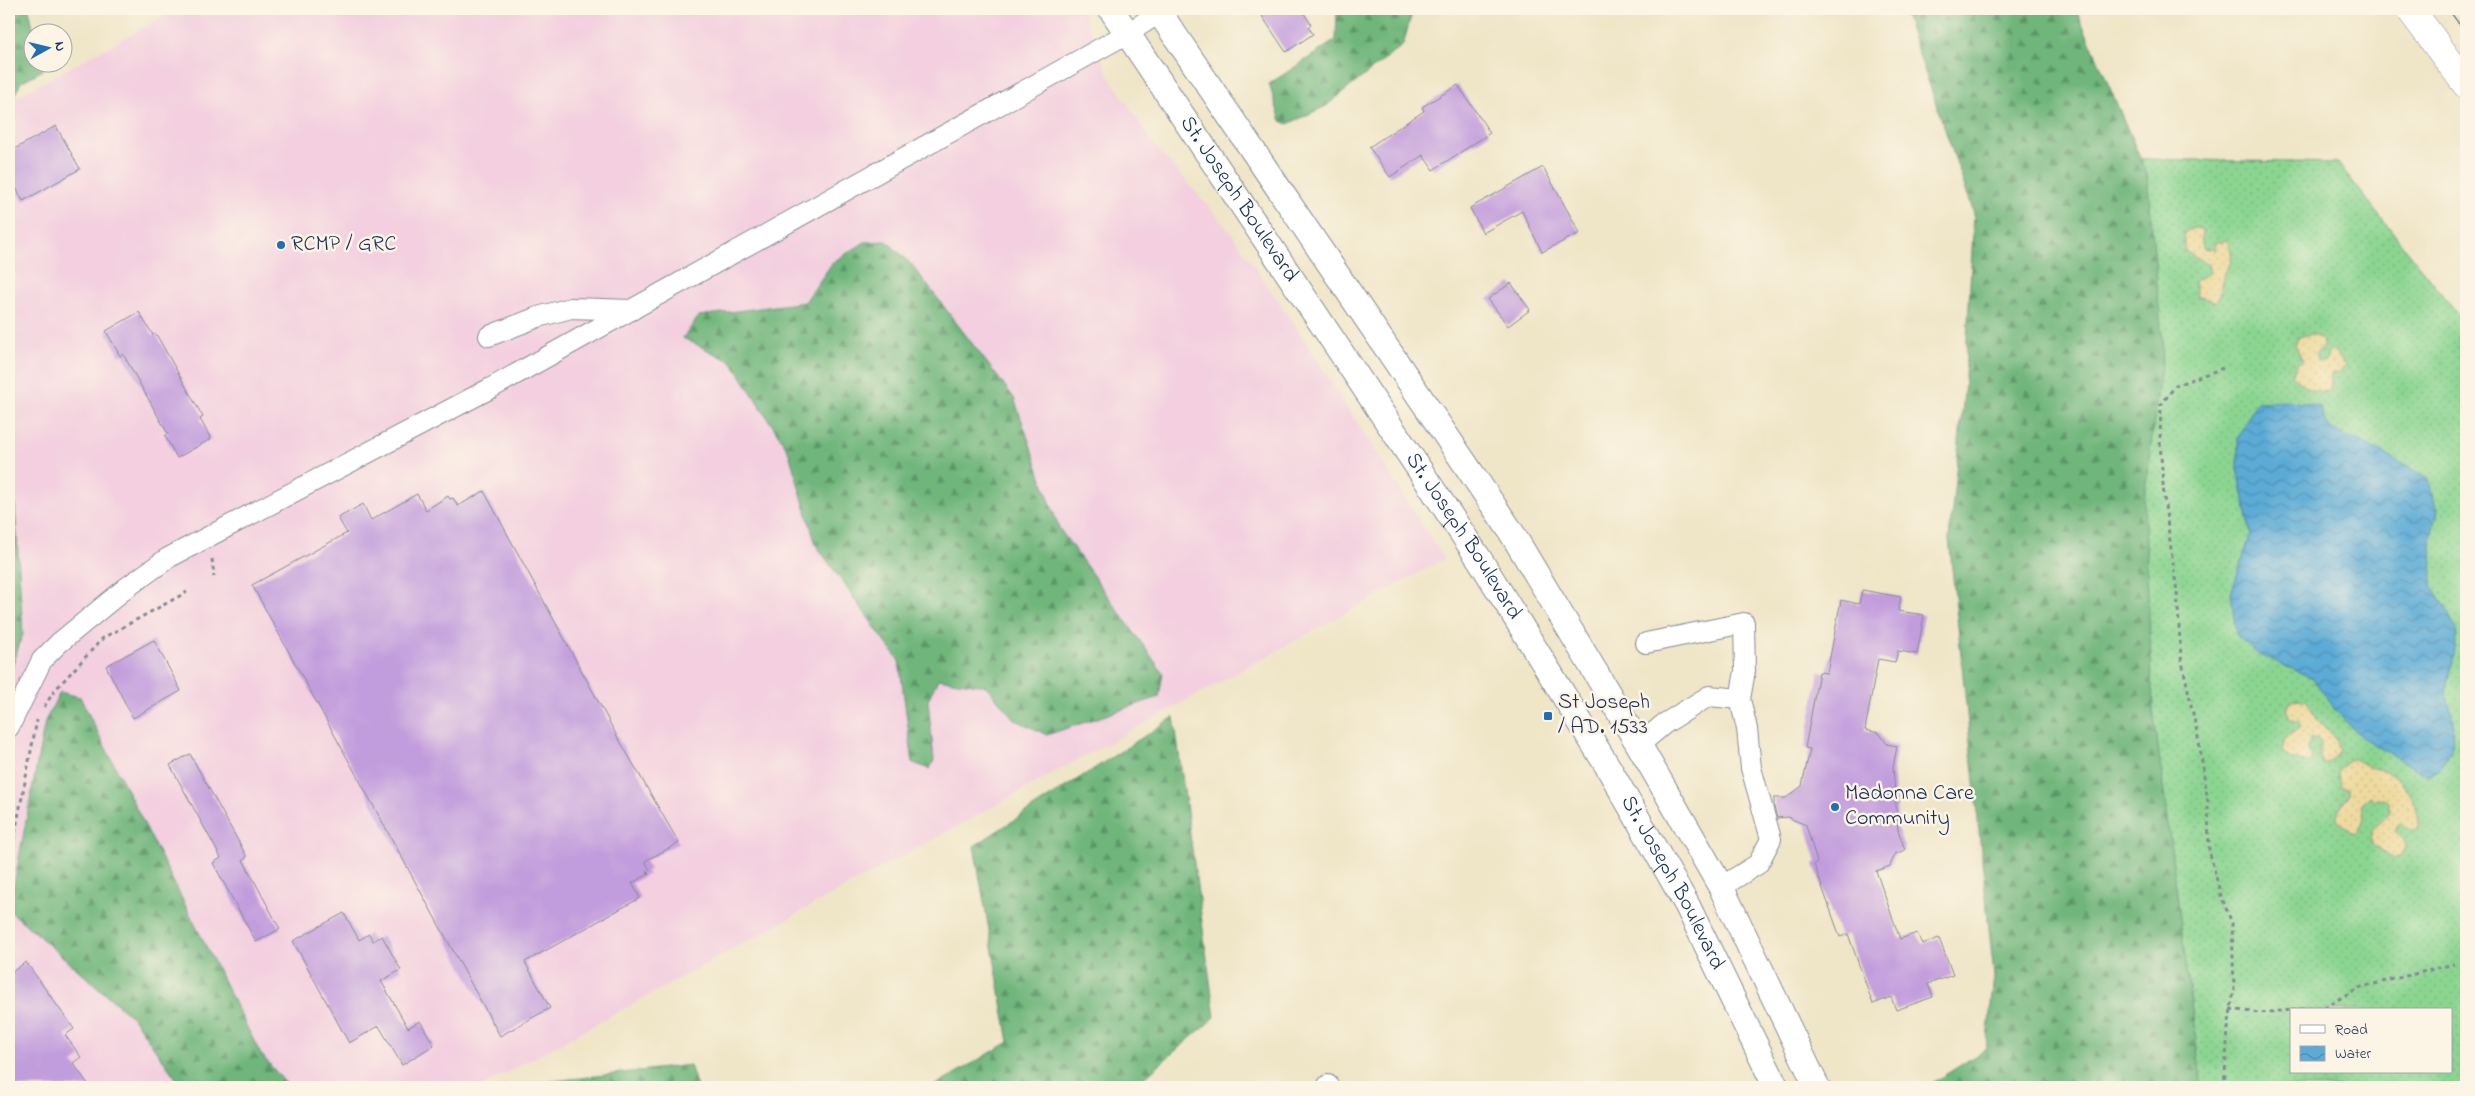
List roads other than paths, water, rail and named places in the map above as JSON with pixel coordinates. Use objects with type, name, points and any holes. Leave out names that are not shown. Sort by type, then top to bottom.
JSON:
[{"type":"highway","points":[[2410,9],[2466,84]]},
{"type":"main road","name":"St. Joseph Boulevard","points":[[1111,9],[1480,560],[1608,767],[1687,905],[1776,1087]]},
{"type":"main road","name":"St. Joseph Boulevard","points":[[1158,11],[1510,530],[1639,745],[1721,887],[1817,1087]]},
{"type":"main road","points":[[1319,317],[1350,293]]},
{"type":"main road","points":[[1608,767],[1639,745]]},
{"type":"lane","points":[[9,727],[42,660],[59,643],[118,594],[168,558],[491,388],[1128,33],[1158,11]]},
{"type":"lane","points":[[489,336],[538,316],[571,308],[632,310]]},
{"type":"lane","points":[[1646,643],[1744,623],[1745,671],[1740,699],[1747,729],[1751,768],[1771,839],[1758,864],[1721,887]]},
{"type":"lane","points":[[1639,745],[1664,724],[1709,696],[1740,699]]},
{"type":"water","points":[[2292,401],[2319,406],[2330,429],[2364,443],[2427,477],[2437,510],[2431,538],[2432,585],[2445,605],[2457,633],[2446,691],[2453,719],[2452,750],[2438,770],[2427,775],[2361,737],[2335,710],[2313,678],[2258,654],[2236,634],[2231,593],[2251,534],[2238,469],[2238,438],[2256,402]]},
{"type":"tram line","points":[[2448,9],[2466,33]]},
{"type":"place","name":"RCMP / GRC","points":[[281,245]]},
{"type":"place","name":"St Joseph / AD. 1533","points":[[1548,716]]},
{"type":"place","name":"Madonna Care Community","points":[[1835,807]]}]
